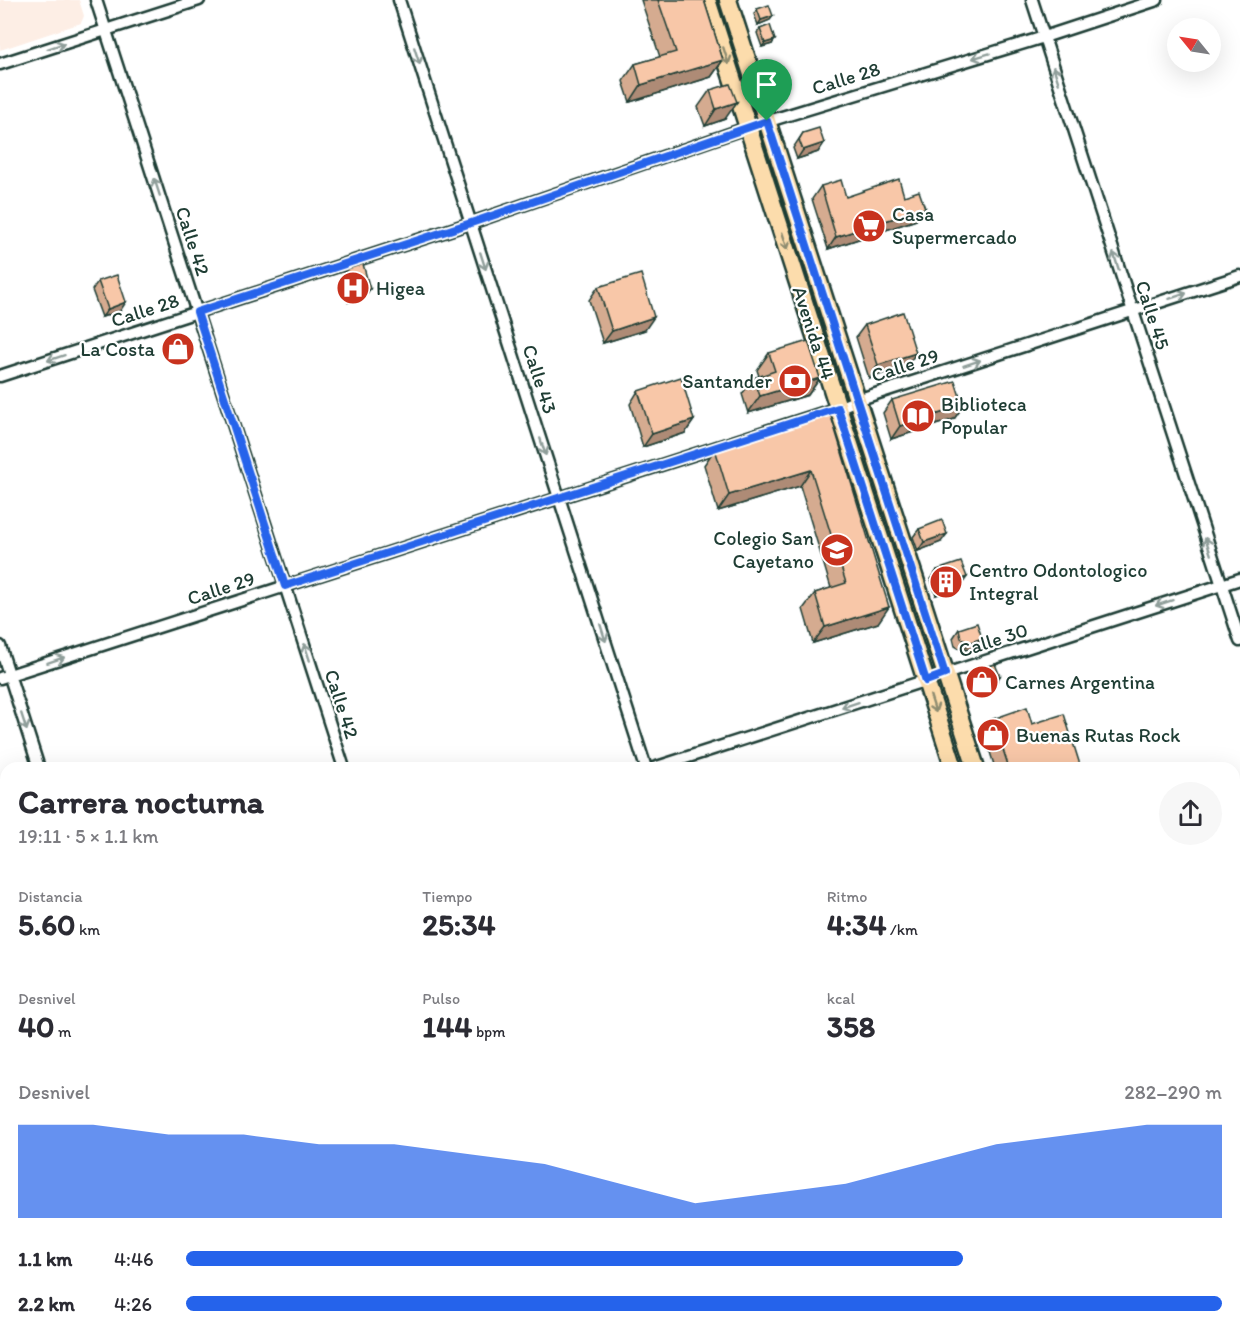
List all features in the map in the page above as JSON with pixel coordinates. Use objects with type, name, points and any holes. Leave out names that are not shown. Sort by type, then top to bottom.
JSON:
[{"type":"main road","name":"Avenida 44","points":[[707,0],[952,762]]},
{"type":"main road","name":"Avenida 44","points":[[728,0],[974,762]]},
{"type":"street","name":"Calle 42","points":[[96,0],[342,762]]},
{"type":"street","points":[[0,64],[199,0]]},
{"type":"street","name":"Calle 43","points":[[399,0],[644,762]]},
{"type":"street","name":"Calle 45","points":[[1032,0],[1240,642]]},
{"type":"street","name":"Calle 28","points":[[0,376],[471,223],[767,121],[1044,37],[1157,0]]},
{"type":"street","name":"Calle 29","points":[[5,676],[1240,276]]},
{"type":"street","name":"Calle 30","points":[[673,762],[1240,579]]},
{"type":"street","points":[[0,646],[5,676],[37,762]]},
{"type":"shaded area","points":[[0,0],[79,0],[84,16],[81,23],[0,50]]},
{"type":"building","points":[[658,0],[704,0],[723,60],[641,85],[635,64],[676,52]]},
{"type":"building","points":[[769,5],[773,16],[761,20],[757,9]]},
{"type":"building","points":[[770,25],[775,40],[765,43],[760,29]]},
{"type":"building","points":[[730,84],[737,102],[716,109],[710,90]]},
{"type":"building","points":[[819,128],[824,143],[803,150],[799,140],[803,133]]},
{"type":"building","points":[[899,179],[904,196],[919,191],[925,208],[836,237],[821,186],[841,180],[846,197]]},
{"type":"building","points":[[363,264],[370,289],[355,294],[347,269]]},
{"type":"building","points":[[641,274],[654,317],[612,331],[598,287]]},
{"type":"building","points":[[117,275],[126,302],[108,309],[98,281]]},
{"type":"building","points":[[903,312],[916,353],[878,365],[865,325]]},
{"type":"building","points":[[808,341],[820,378],[760,396],[754,378],[775,371],[769,353]]},
{"type":"building","points":[[681,377],[694,420],[652,434],[638,391]]},
{"type":"building","points":[[955,381],[963,406],[900,426],[892,400]]},
{"type":"building","points":[[830,413],[889,607],[825,627],[815,593],[846,583],[811,470],[729,495],[715,449]]},
{"type":"building","points":[[942,520],[947,534],[924,542],[919,529]]},
{"type":"building","points":[[961,562],[967,577],[942,586],[937,570]]},
{"type":"building","points":[[977,623],[982,638],[969,643],[961,638],[959,629]]},
{"type":"building","points":[[995,664],[1000,676],[977,685],[974,678],[977,671]]},
{"type":"building","points":[[1027,707],[1032,724],[1064,714],[1079,762],[1007,762],[993,719]]},
{"type":"place","name":"Casa Supermercado","points":[[869,226]]},
{"type":"place","name":"Higea","points":[[353,288]]},
{"type":"place","name":"La Costa","points":[[178,349]]},
{"type":"place","name":"Santander","points":[[795,381]]},
{"type":"place","name":"Biblioteca Popular","points":[[918,416]]},
{"type":"place","name":"Colegio San Cayetano","points":[[837,550]]},
{"type":"place","name":"Centro Odontologico Integral","points":[[946,582]]},
{"type":"place","name":"Carnes Argentina","points":[[982,682]]},
{"type":"place","name":"Buenas Rutas Rock","points":[[993,735]]},
{"type":"route","points":[[767,121],[945,674],[926,681],[838,408],[285,586],[197,312],[471,223],[767,121]]}]
